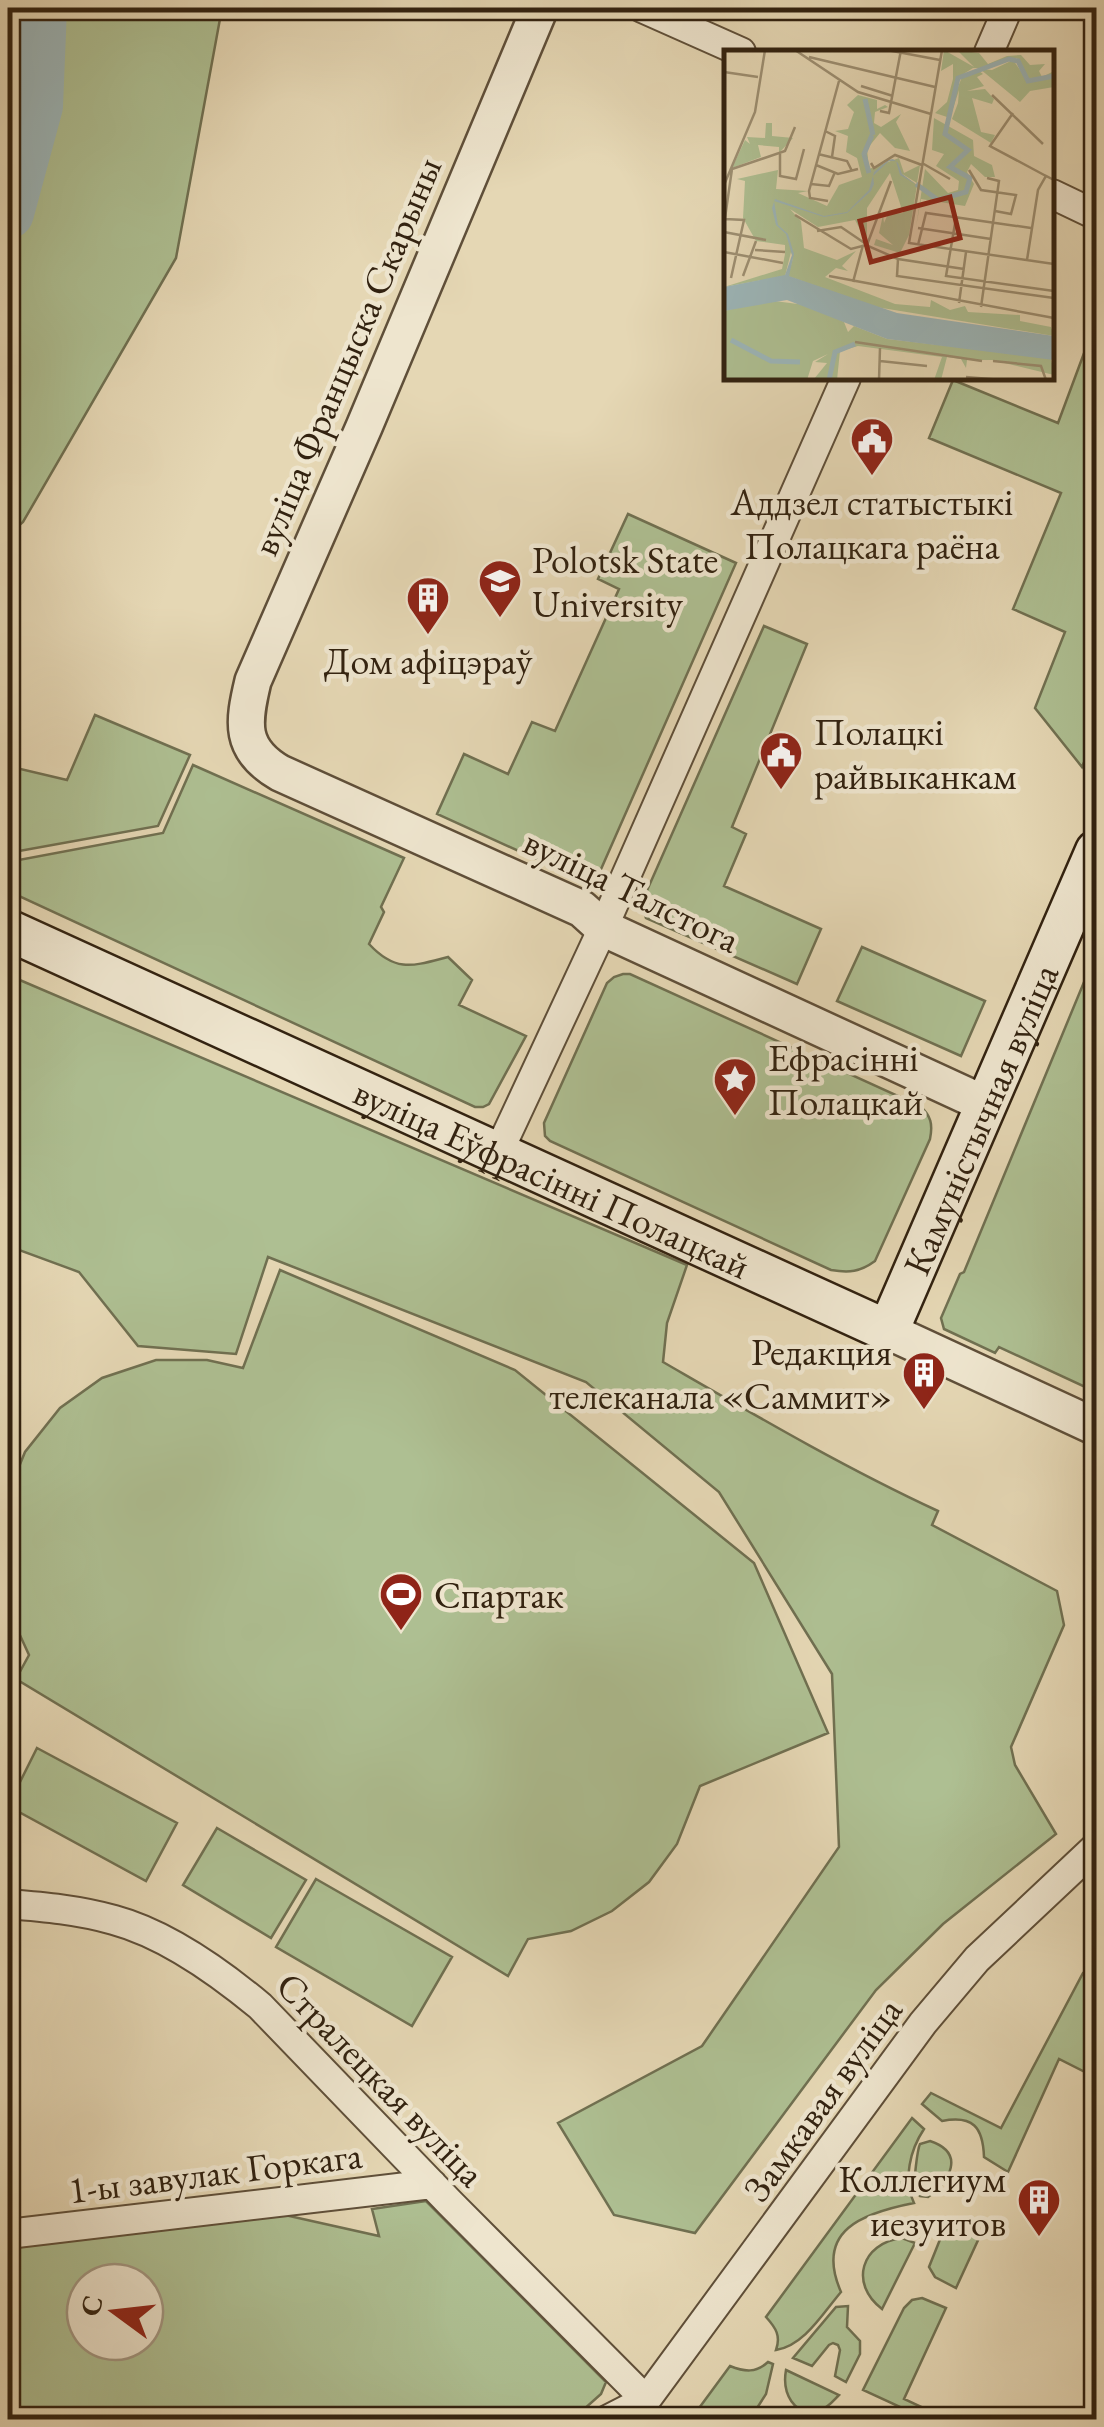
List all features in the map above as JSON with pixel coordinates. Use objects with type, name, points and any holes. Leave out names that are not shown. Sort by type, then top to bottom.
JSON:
[{"type":"main road","name":"Камуністычная вуліца","points":[[888,1331],[1096,851]]},
{"type":"main road","name":"вуліца Еўфрасінні Полацкай","points":[[8,930],[888,1331]]},
{"type":"street","name":"вуліца Францыска Скарыны","points":[[247,742],[245,712],[252,681],[364,427],[540,8]]},
{"type":"street","points":[[642,8],[736,50]]},
{"type":"street","points":[[990,50],[1008,8]]},
{"type":"street","points":[[1054,195],[1096,214]]},
{"type":"street","points":[[498,1152],[604,928],[845,380]]},
{"type":"street","name":"вуліца Талстога","points":[[247,742],[263,763],[280,773],[582,909],[604,928],[987,1105]]},
{"type":"street","name":"вуліца Еўфрасінні Полацкай","points":[[888,1331],[1096,1427]]},
{"type":"street","name":"Замкавая вуліца","points":[[642,2410],[923,2022],[978,1959],[1096,1847]]},
{"type":"street","name":"Стралецкая вуліца","points":[[8,1904],[72,1910],[118,1920],[156,1936],[228,1980],[260,2006],[432,2184],[642,2410]]},
{"type":"street","name":"1-ы завулак Горкага","points":[[8,2234],[432,2184]]},
{"type":"street","points":[[607,2420],[642,2410]]},
{"type":"green space","points":[[8,8],[222,8],[176,258],[23,522],[8,535]]},
{"type":"green space","points":[[1096,321],[1096,734],[1082,767],[1035,708],[1065,632],[1013,609],[1061,493],[929,438],[953,380],[1058,423]]},
{"type":"green space","points":[[628,514],[736,563],[594,885],[437,814],[464,754],[508,774],[532,722],[555,731],[619,589],[598,579]]},
{"type":"green space","points":[[764,626],[807,644],[732,827],[746,834],[724,886],[821,929],[797,984],[646,918],[641,904]]},
{"type":"green space","points":[[95,715],[190,755],[158,826],[8,853],[8,766],[67,780]]},
{"type":"green space","points":[[193,765],[404,858],[369,944],[388,960],[406,965],[448,957],[472,980],[459,1005],[526,1036],[489,1104],[475,1107],[8,891],[8,862],[163,833]]},
{"type":"green space","points":[[862,947],[985,1001],[961,1056],[837,1001]]},
{"type":"green space","points":[[1096,958],[1096,1392],[999,1347],[995,1353],[944,1329],[941,1318]]},
{"type":"green space","points":[[623,974],[924,1110],[930,1121],[930,1139],[875,1261],[854,1271],[831,1270],[545,1136],[544,1123],[607,983]]},
{"type":"green space","points":[[8,975],[687,1265],[667,1323],[663,1362],[833,1458],[938,1511],[932,1525],[1057,1591],[1064,1625],[1011,1747],[1015,1765],[1056,1834],[943,1924],[876,1990],[695,2233],[614,2215],[558,2123],[702,2046],[839,1847],[832,1674],[719,1492],[586,1382],[268,1257],[236,1354],[138,1346],[79,1272],[8,1246]]},
{"type":"green space","name":"Спартак","points":[[280,1270],[515,1370],[754,1563],[828,1733],[700,1786],[677,1844],[649,1882],[612,1911],[571,1931],[528,1939],[508,1976],[16,1679],[29,1655],[8,1609],[8,1494],[25,1452],[60,1408],[102,1378],[156,1360],[207,1360],[243,1368]]},
{"type":"green space","points":[[37,1748],[177,1823],[146,1881],[8,1806]]},
{"type":"green space","points":[[217,1828],[306,1880],[271,1938],[183,1885]]},
{"type":"green space","points":[[316,1879],[452,1957],[412,2026],[276,1947]]},
{"type":"green space","points":[[1083,1973],[1096,1973],[1096,2063],[1091,2075],[1059,2059],[1008,2172],[984,2157],[978,2131],[969,2122],[942,2121],[922,2104],[931,2093],[1001,2128]]},
{"type":"green space","points":[[912,2118],[924,2129],[910,2165],[914,2203],[877,2212],[848,2228],[834,2253],[834,2271],[841,2292],[804,2335],[776,2350],[777,2332],[766,2317]]},
{"type":"green space","points":[[930,2141],[948,2153],[951,2168],[943,2183],[928,2197],[920,2196],[914,2186],[920,2144]]},
{"type":"green space","points":[[426,2201],[606,2382],[601,2394],[573,2419],[8,2419],[8,2247],[276,2213],[379,2236],[372,2209]]},
{"type":"green space","points":[[952,2228],[979,2238],[956,2288],[935,2277],[929,2267],[941,2237]]},
{"type":"green space","points":[[902,2238],[915,2243],[882,2309],[865,2288],[864,2266],[877,2248]]},
{"type":"green space","points":[[922,2298],[946,2308],[904,2399],[947,2419],[926,2419],[863,2390],[904,2308],[912,2300]]},
{"type":"green space","points":[[848,2306],[847,2327],[860,2341],[860,2354],[846,2382],[835,2376],[838,2345],[829,2345],[812,2366],[793,2358],[836,2307]]},
{"type":"green space","points":[[768,2362],[773,2364],[766,2394],[750,2419],[691,2419],[730,2366],[750,2370]]},
{"type":"green space","points":[[786,2370],[839,2395],[823,2409],[796,2407],[786,2387]]},
{"type":"waterway","points":[[8,213],[37,106],[41,8]]},
{"type":"place","name":"Аддзел статыстыкі Полацкага раёна","points":[[872,477]]},
{"type":"place","name":"Polotsk State University","points":[[500,619]]},
{"type":"place","name":"Дом афіцэраў","points":[[428,636]]},
{"type":"place","name":"Полацкі райвыканкам","points":[[781,791]]},
{"type":"place","name":"Ефрасінні Полацкай","points":[[735,1117]]},
{"type":"place","name":"Редакция телеканала «Саммит»","points":[[924,1411]]},
{"type":"place","name":"Спартак","points":[[401,1632]]},
{"type":"place","name":"Коллегиум иезуитов","points":[[1039,2238]]}]
